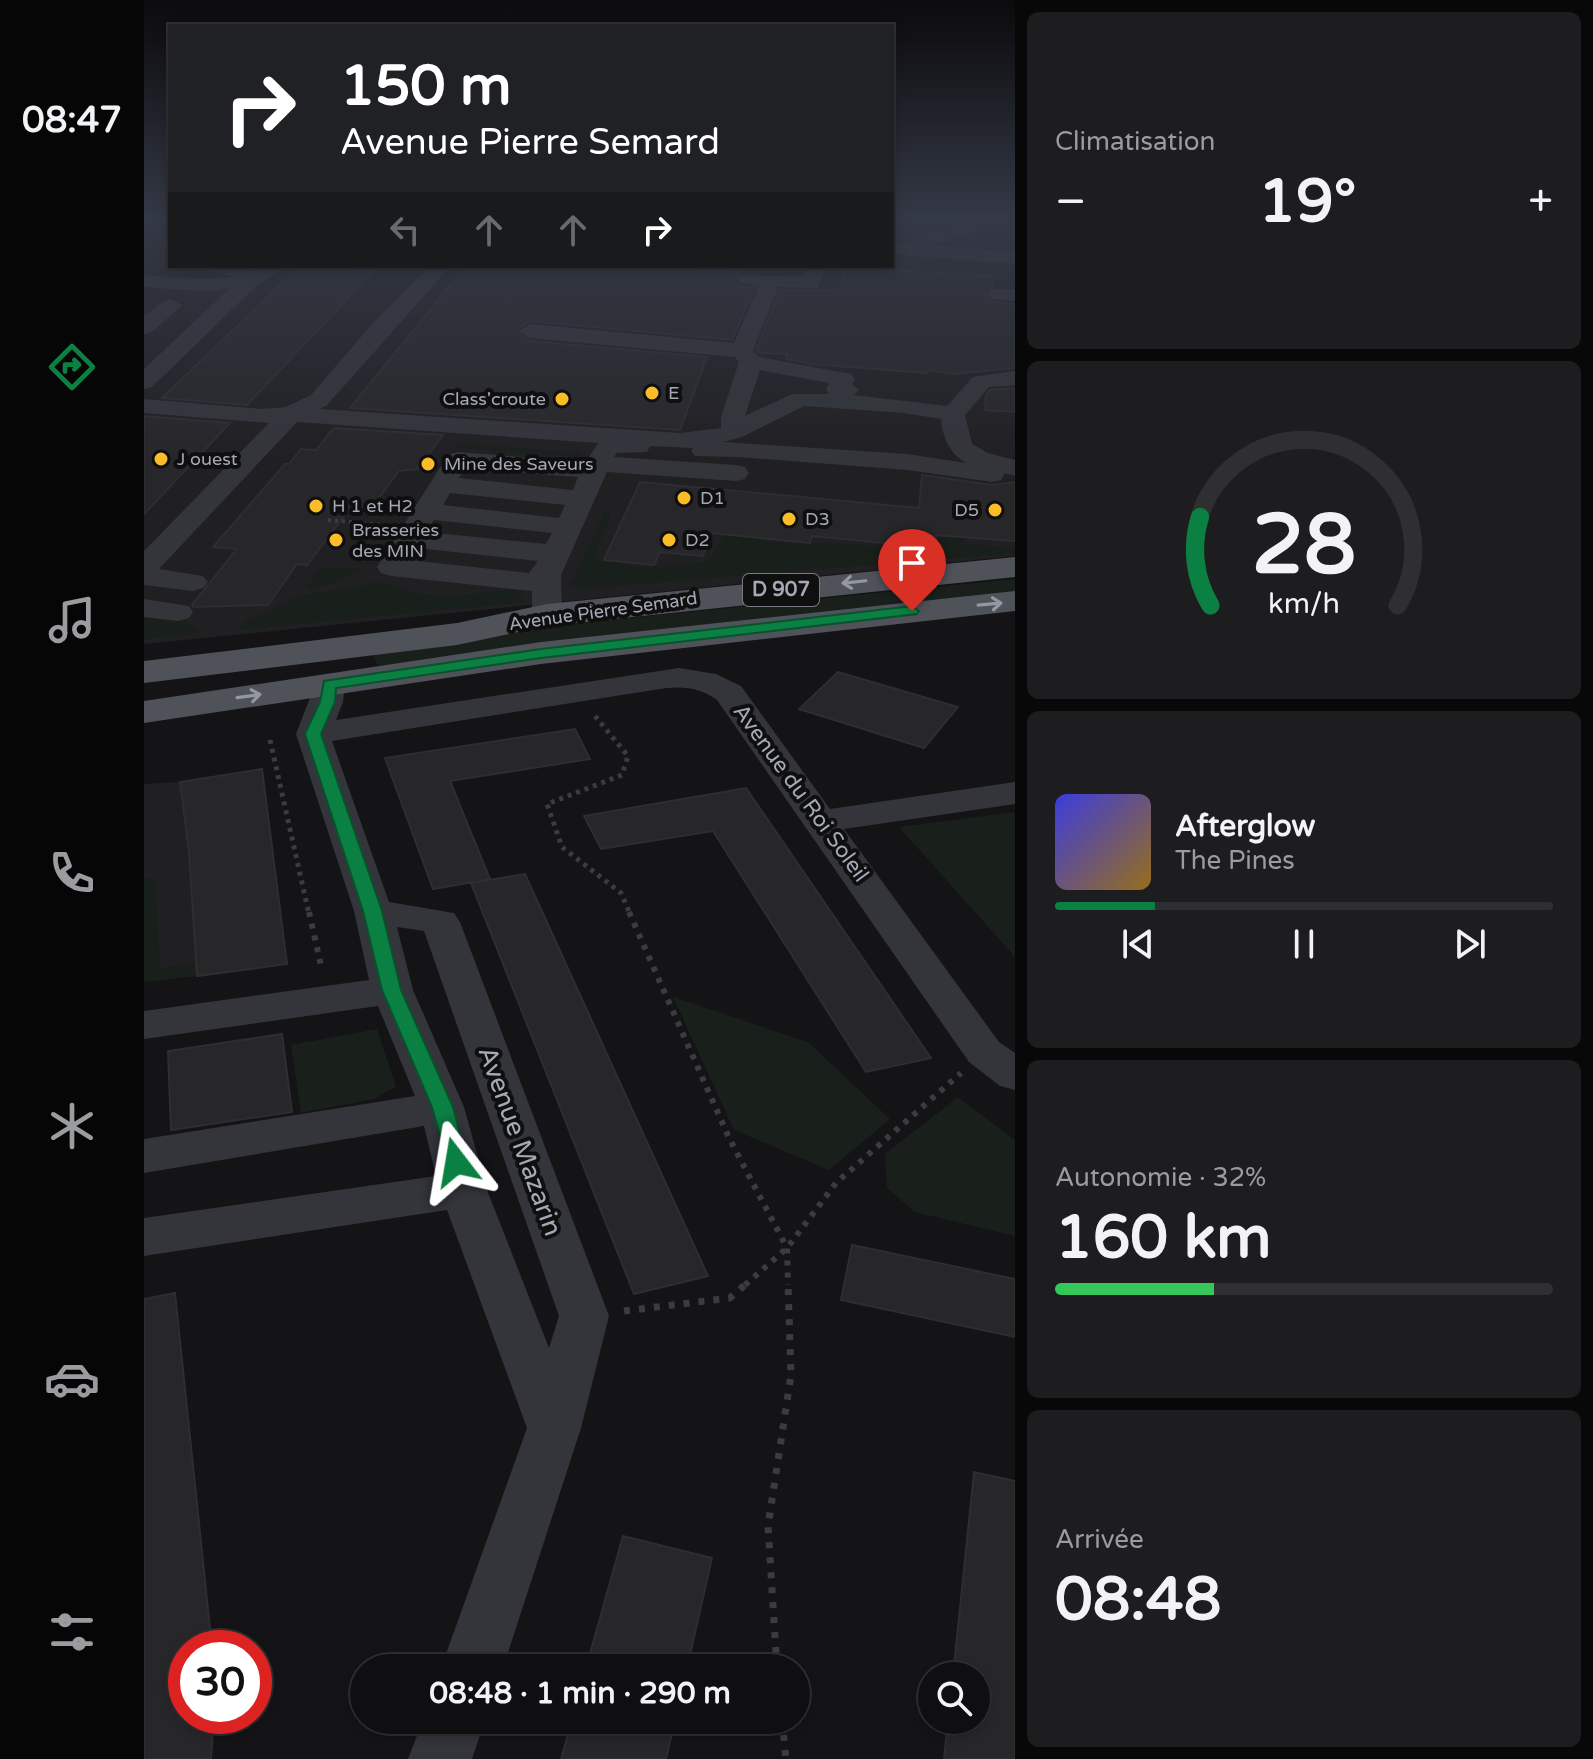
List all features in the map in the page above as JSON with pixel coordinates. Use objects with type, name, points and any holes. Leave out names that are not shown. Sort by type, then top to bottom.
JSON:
[{"type":"main road","name":"Avenue Pierre Semard","points":[[144,672],[457,634],[547,615],[1015,567]]},
{"type":"main road","name":"Avenue Pierre Semard","points":[[144,712],[541,653],[1015,601]]},
{"type":"main road","points":[[144,654],[243,642],[311,639],[547,615]]},
{"type":"main road","points":[[144,687],[457,634]]},
{"type":"street","points":[[144,382],[156,360],[231,300]]},
{"type":"street","points":[[144,568],[291,414],[319,400],[408,300]]},
{"type":"street","points":[[733,432],[733,417],[747,356],[752,300]]},
{"type":"street","points":[[144,327],[161,305],[222,309]]},
{"type":"street","points":[[530,331],[747,356],[843,379],[838,389],[959,406]]},
{"type":"street","points":[[1015,378],[988,377],[972,386],[959,406],[954,432],[959,447],[971,455],[1015,468]]},
{"type":"street","points":[[144,406],[680,441],[703,440],[733,432],[800,399],[904,406],[959,406]]},
{"type":"street","points":[[547,615],[551,564],[597,467],[611,445],[697,452],[738,449],[907,462],[1015,477]]},
{"type":"street","points":[[416,526],[457,460],[864,484]]},
{"type":"street","points":[[911,489],[963,492],[964,470]]},
{"type":"street","points":[[442,484],[583,499]]},
{"type":"street","points":[[416,526],[569,527]]},
{"type":"street","points":[[416,526],[551,564]]},
{"type":"street","points":[[144,576],[193,582]]},
{"type":"street","points":[[144,608],[178,612]]},
{"type":"street","name":"Avenue du Roi Soleil","points":[[292,737],[688,676],[711,681],[729,693],[1000,1064]]},
{"type":"street","points":[[329,684],[327,702],[292,737],[373,911],[392,990],[442,1107],[463,1190],[554,1428]]},
{"type":"street","points":[[822,821],[1015,793]]},
{"type":"street","name":"Avenue Mazarin","points":[[373,911],[440,922],[584,1316]]},
{"type":"street","points":[[144,1025],[392,990]]},
{"type":"street","points":[[144,1156],[442,1107]]},
{"type":"street","points":[[144,1237],[463,1190]]},
{"type":"street","points":[[477,1654],[554,1428],[584,1316]]},
{"type":"street","points":[[440,1759],[449,1734]]},
{"type":"path","points":[[328,520],[416,526]]},
{"type":"path","points":[[610,712],[594,715],[628,756],[622,775],[547,804],[562,847],[621,893],[729,1138],[787,1248],[791,1375],[768,1526],[776,1654]]},
{"type":"path","points":[[292,737],[328,998]]},
{"type":"path","points":[[584,1316],[730,1298],[787,1248],[836,1183],[1000,1064]]},
{"type":"path","points":[[783,1734],[786,1759]]},
{"type":"shaded area","points":[[144,300],[1015,300],[1015,556],[144,644]]},
{"type":"shaded area","points":[[459,443],[581,453],[580,457],[456,448]]},
{"type":"shaded area","points":[[605,511],[611,513],[593,560],[650,567],[703,562],[719,546],[726,523],[759,526],[759,539],[928,549],[938,548],[941,537],[965,539],[965,544],[1015,548],[1015,553],[579,589],[566,582],[574,579]]},
{"type":"shaded area","points":[[321,568],[362,569],[333,584],[306,588]]},
{"type":"shaded area","points":[[1015,579],[1015,594],[378,666],[372,653],[570,624]]},
{"type":"shaded area","points":[[371,582],[435,595],[518,588],[525,602],[239,630],[244,622],[298,596]]},
{"type":"shaded area","points":[[144,616],[179,616],[200,633],[145,639]]},
{"type":"shaded area","points":[[262,769],[287,963],[144,982],[144,784],[180,782]]},
{"type":"shaded area","points":[[1015,812],[1015,957],[899,827]]},
{"type":"shaded area","points":[[155,878],[160,968],[196,962],[197,976],[144,982],[144,879]]},
{"type":"shaded area","points":[[673,997],[808,1042],[890,1119],[829,1170],[734,1130]]},
{"type":"shaded area","points":[[377,1029],[396,1087],[374,1099],[301,1113],[291,1045]]},
{"type":"shaded area","points":[[958,1097],[1015,1140],[1015,1236],[915,1212],[887,1188],[885,1154]]},
{"type":"building","points":[[264,300],[346,300],[247,405],[162,398]]},
{"type":"building","points":[[438,300],[750,300],[732,340],[530,321],[516,330],[530,341],[707,357],[680,430],[350,408]]},
{"type":"building","points":[[776,300],[988,300],[1015,304],[1015,368],[953,374],[930,370],[927,373],[811,364],[786,359],[787,354],[760,353],[756,349]]},
{"type":"building","points":[[1015,388],[1015,412],[985,410],[986,396],[990,390]]},
{"type":"building","name":"J ouest","points":[[144,416],[230,423],[144,514]]},
{"type":"building","name":"H 1 et H2","points":[[334,428],[443,435],[418,469],[399,471],[368,513],[348,511],[307,565],[297,564],[268,605],[193,607],[237,549],[213,547],[285,464],[289,464],[301,449],[316,450]]},
{"type":"building","points":[[922,475],[992,485],[1015,482],[1015,541],[936,535],[935,548],[812,536],[810,543],[711,533],[703,556],[660,552],[654,565],[604,560],[640,482],[919,508]]},
{"type":"building","points":[[838,672],[958,707],[924,748],[799,709]]},
{"type":"building","points":[[575,729],[590,759],[450,781],[490,879],[433,889],[385,758]]},
{"type":"building","points":[[262,769],[287,964],[197,976],[189,852],[180,782]]},
{"type":"building","points":[[746,788],[931,1058],[866,1072],[713,831],[601,849],[584,816]]},
{"type":"building","points":[[525,874],[708,1276],[634,1294],[471,883]]},
{"type":"building","points":[[282,1034],[292,1112],[171,1130],[168,1051]]},
{"type":"building","points":[[852,1245],[1015,1279],[1015,1337],[841,1300]]},
{"type":"building","points":[[175,1293],[210,1630],[168,1630],[168,1734],[213,1734],[211,1759],[144,1759],[144,1299]]},
{"type":"building","points":[[974,1472],[1015,1481],[1015,1759],[944,1759],[947,1734],[990,1734],[990,1662],[954,1662]]},
{"type":"building","points":[[623,1536],[712,1558],[690,1654],[590,1654]]},
{"type":"building","points":[[568,1734],[672,1734],[666,1759],[561,1759]]},
{"type":"place","name":"E","points":[[652,393]]},
{"type":"place","name":"Class'croute","points":[[562,399]]},
{"type":"place","name":"J ouest","points":[[161,459]]},
{"type":"place","name":"Mine des Saveurs","points":[[428,464]]},
{"type":"place","name":"D1","points":[[684,498]]},
{"type":"place","name":"H 1 et H2","points":[[316,506]]},
{"type":"place","name":"D5","points":[[995,510]]},
{"type":"place","name":"D3","points":[[789,519]]},
{"type":"place","name":"Brasseries des MIN","points":[[336,540]]},
{"type":"place","name":"D2","points":[[669,540]]},
{"type":"route","points":[[456,1162],[442,1107],[392,990],[373,911],[313,734],[327,702],[329,684],[541,653],[912,611]]}]
